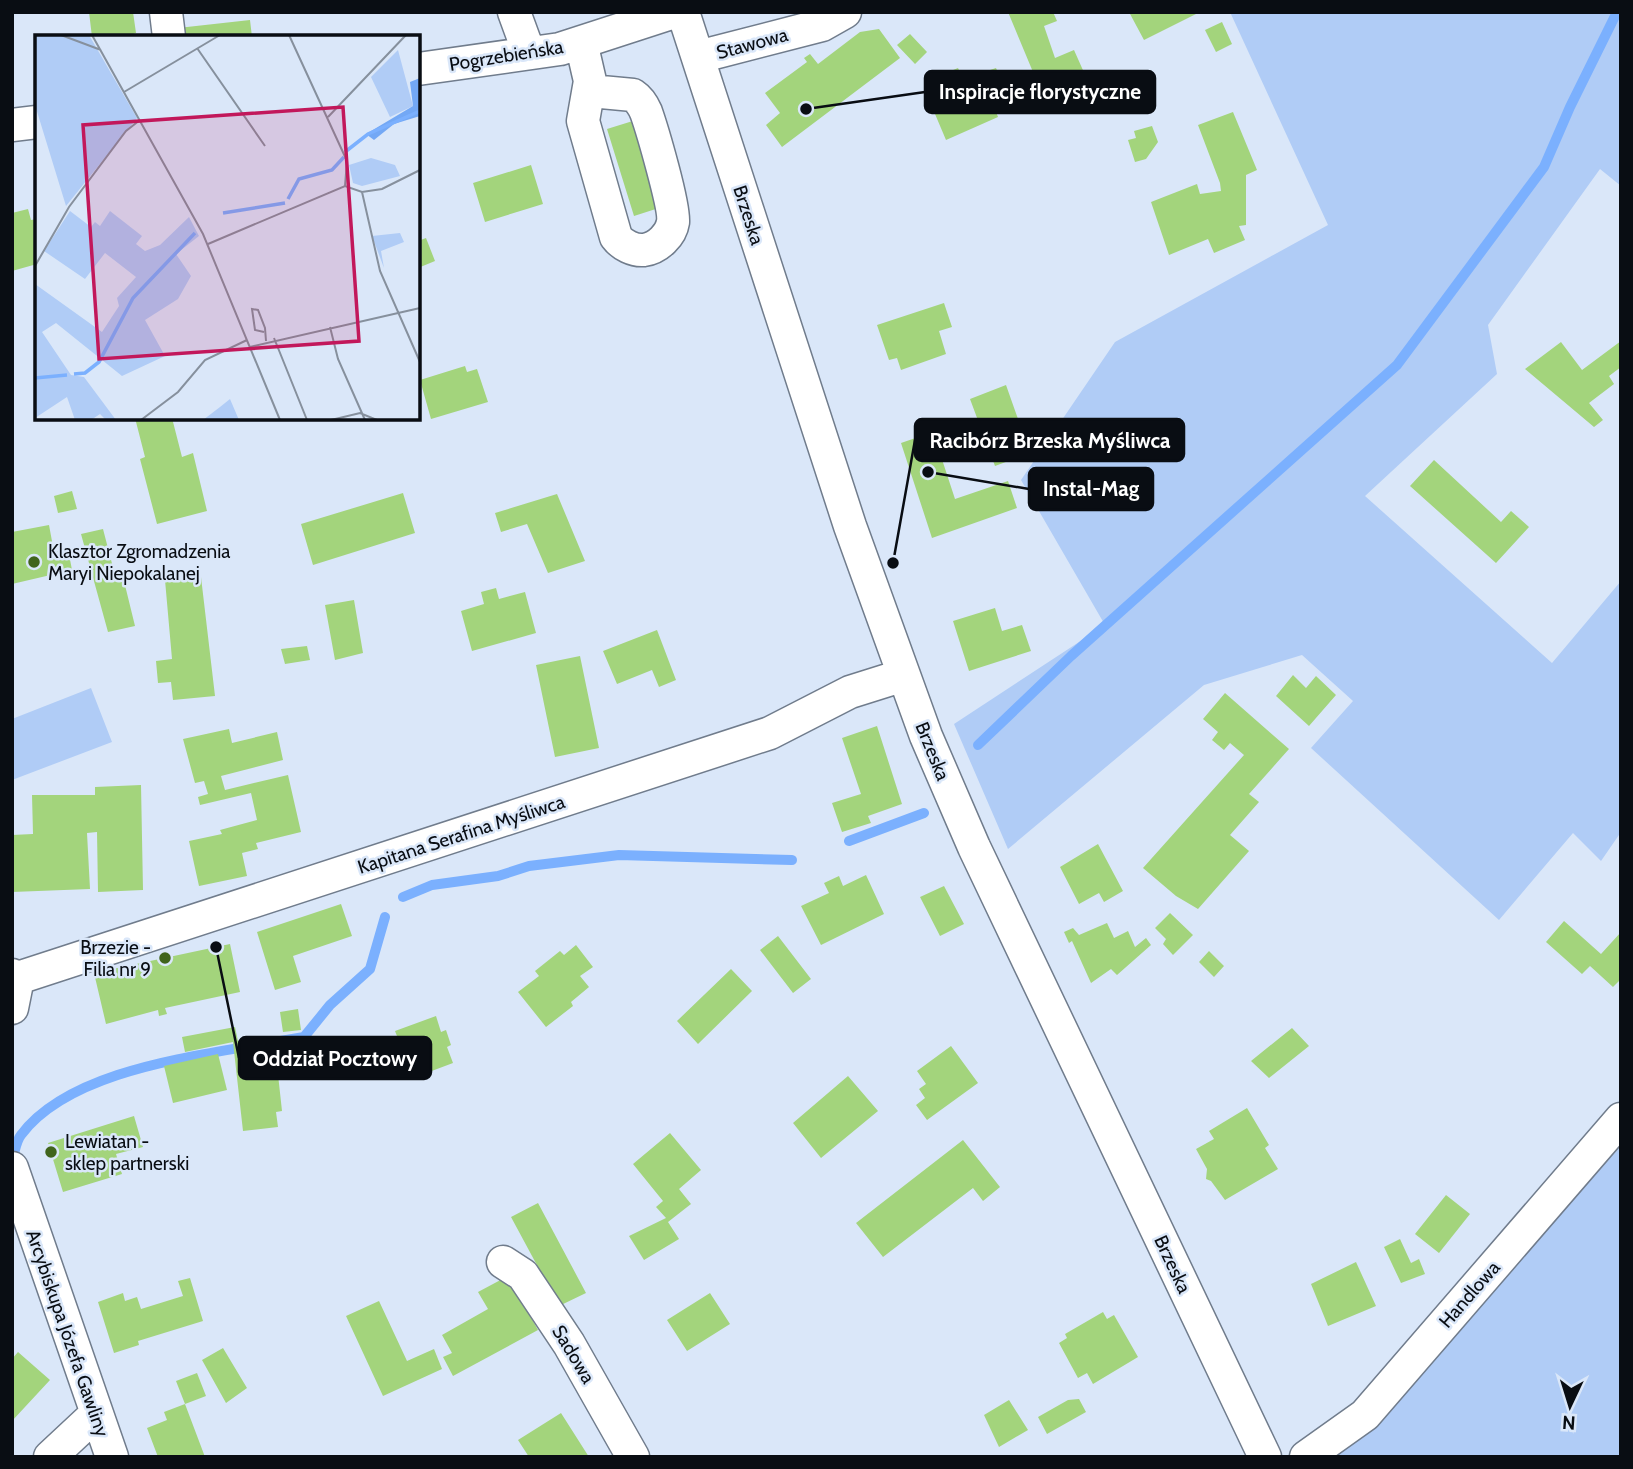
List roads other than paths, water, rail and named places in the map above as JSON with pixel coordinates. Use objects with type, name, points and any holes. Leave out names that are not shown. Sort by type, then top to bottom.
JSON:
[{"type":"street","points":[[166,12],[169,35]]},
{"type":"street","points":[[514,12],[529,53]]},
{"type":"street","name":"Pogrzebieńska","points":[[420,69],[529,53],[581,42],[674,12]]},
{"type":"street","name":"Brzeska","points":[[683,12],[850,526],[926,736],[974,847],[1265,1457]]},
{"type":"street","name":"Stawowa","points":[[698,57],[821,25],[845,12]]},
{"type":"street","points":[[581,42],[590,80],[583,121],[616,237],[620,243],[645,250],[666,238],[673,216],[646,111],[633,95],[601,92],[588,95]]},
{"type":"street","points":[[12,125],[35,122]]},
{"type":"street","name":"Kapitana Serafina Myśliwca","points":[[14,987],[769,733],[850,692],[904,675]]},
{"type":"street","name":"Handlowa","points":[[1306,1457],[1365,1415],[1621,1119]]},
{"type":"street","name":"Arcybiskupa Józefa Gawliny","points":[[15,1176],[95,1415],[112,1457]]},
{"type":"street","name":"Sadowa","points":[[503,1262],[523,1275],[569,1344],[633,1457]]},
{"type":"street","points":[[50,1457],[95,1415]]},
{"type":"waterway","points":[[978,745],[1071,656],[1397,365],[1544,167],[1617,12]]},
{"type":"waterway","points":[[849,841],[924,813]]},
{"type":"waterway","points":[[403,897],[432,885],[498,876],[529,866],[619,855],[792,860]]},
{"type":"waterway","points":[[263,1044],[304,1037],[330,1005],[370,969],[385,917]]},
{"type":"waterway","points":[[12,1160],[19,1137],[41,1114],[93,1084],[156,1064],[245,1047]]},
{"type":"place","name":"Inspiracje florystyczne","points":[[806,109]]},
{"type":"place","name":"Instal-Mag","points":[[928,472]]},
{"type":"place","name":"Klasztor Zgromadzenia Maryi Niepokalanej","points":[[34,562]]},
{"type":"place","name":"Racibórz Brzeska Myśliwca","points":[[893,563]]},
{"type":"place","name":"Oddział Pocztowy","points":[[216,947]]},
{"type":"place","name":"Brzezie - Filia nr 9","points":[[165,958]]},
{"type":"place","name":"Lewiatan - sklep partnerski","points":[[51,1152]]}]
